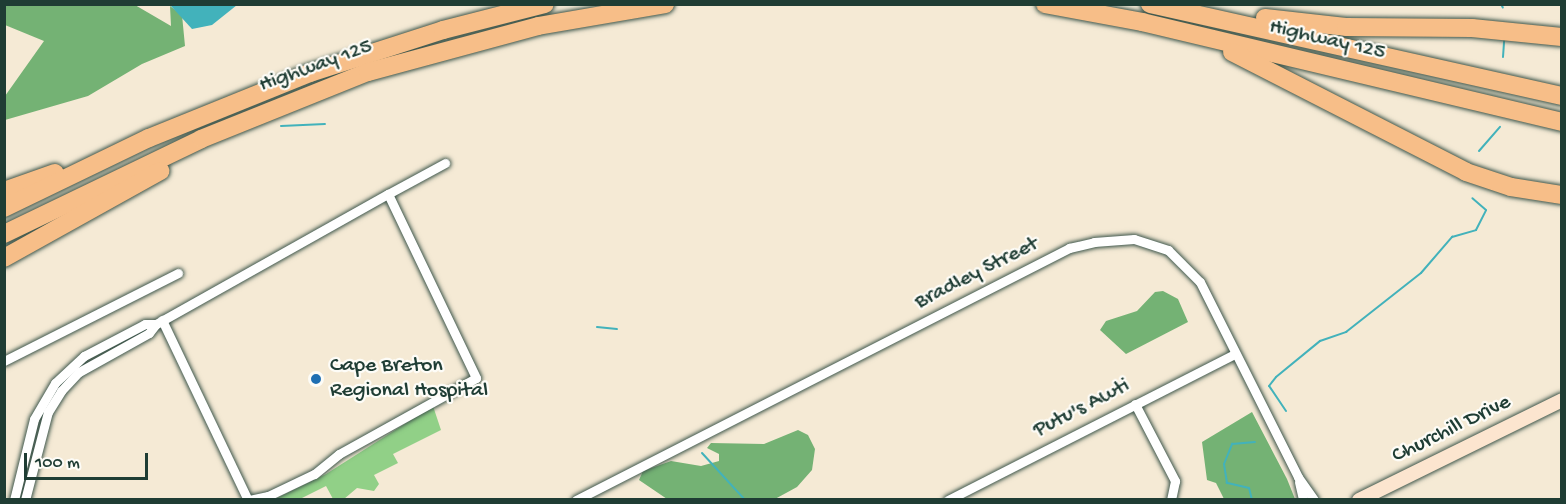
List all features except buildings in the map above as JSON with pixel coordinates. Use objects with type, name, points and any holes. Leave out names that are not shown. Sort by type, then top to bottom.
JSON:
[{"type":"highway","name":"Highway 125","points":[[4,208],[149,138],[231,102],[375,50],[545,4]]},
{"type":"highway","name":"Highway 125","points":[[4,234],[268,110],[409,60],[538,26],[664,4]]},
{"type":"highway","name":"Highway 125","points":[[1045,4],[1142,22],[1562,122]]},
{"type":"highway","name":"Highway 125","points":[[1151,5],[1562,96]]},
{"type":"highway","points":[[1151,5],[1346,27],[1472,28],[1562,37]]},
{"type":"highway","points":[[1142,22],[1263,66],[1434,158],[1483,179],[1562,195]]},
{"type":"highway","points":[[4,258],[268,110]]},
{"type":"highway","points":[[4,191],[149,138]]},
{"type":"main road","name":"Churchill Drive","points":[[1361,499],[1562,400]]},
{"type":"street","points":[[25,500],[48,412],[61,391],[80,372],[149,333],[159,322],[445,163]]},
{"type":"street","points":[[159,322],[249,500],[268,496],[314,474],[349,449],[476,378],[388,194]]},
{"type":"street","name":"Bradley Street","points":[[576,500],[1070,248],[1094,242],[1134,240],[1168,250],[1200,282],[1234,354],[1298,477],[1314,500]]},
{"type":"street","points":[[4,361],[178,273]]},
{"type":"street","points":[[14,500],[34,419],[55,383],[84,356],[145,324],[159,322]]},
{"type":"street","name":"Putu's Awti","points":[[948,500],[1234,354]]},
{"type":"street","points":[[1135,405],[1175,481],[1171,500]]},
{"type":"street","name":"Bradley Street","points":[[1298,477],[1303,500]]},
{"type":"green space","points":[[5,5],[135,5],[171,26],[170,6],[182,15],[185,46],[142,64],[88,96],[5,120],[5,96],[44,41],[5,25]]},
{"type":"green space","points":[[1163,291],[1178,299],[1188,322],[1126,354],[1100,330],[1106,321],[1137,311],[1155,292]]},
{"type":"green space","points":[[433,406],[441,430],[393,454],[398,463],[374,475],[379,484],[374,491],[357,488],[344,499],[333,499],[326,486],[300,499],[273,500],[326,474]]},
{"type":"green space","points":[[1252,412],[1295,499],[1224,499],[1216,483],[1207,480],[1202,442]]},
{"type":"green space","points":[[798,430],[808,435],[815,449],[812,470],[797,487],[775,499],[667,499],[639,480],[643,471],[671,461],[701,466],[719,461],[719,454],[707,448],[711,443],[764,444]]},
{"type":"water","points":[[170,5],[237,5],[212,25],[192,29]]},
{"type":"waterway","points":[[1501,4],[1503,8]]},
{"type":"waterway","points":[[1503,57],[1504,41]]},
{"type":"waterway","points":[[281,126],[325,124]]},
{"type":"waterway","points":[[1479,151],[1500,127]]},
{"type":"waterway","points":[[1286,411],[1269,386],[1276,377],[1320,341],[1346,332],[1421,273],[1452,237],[1476,230],[1486,210],[1472,198]]},
{"type":"waterway","points":[[597,327],[617,329]]},
{"type":"waterway","points":[[1252,500],[1249,488],[1227,483],[1224,464],[1232,444],[1255,442]]},
{"type":"waterway","points":[[702,453],[745,500]]},
{"type":"place","name":"Cape Breton Regional Hospital","points":[[316,379]]}]
